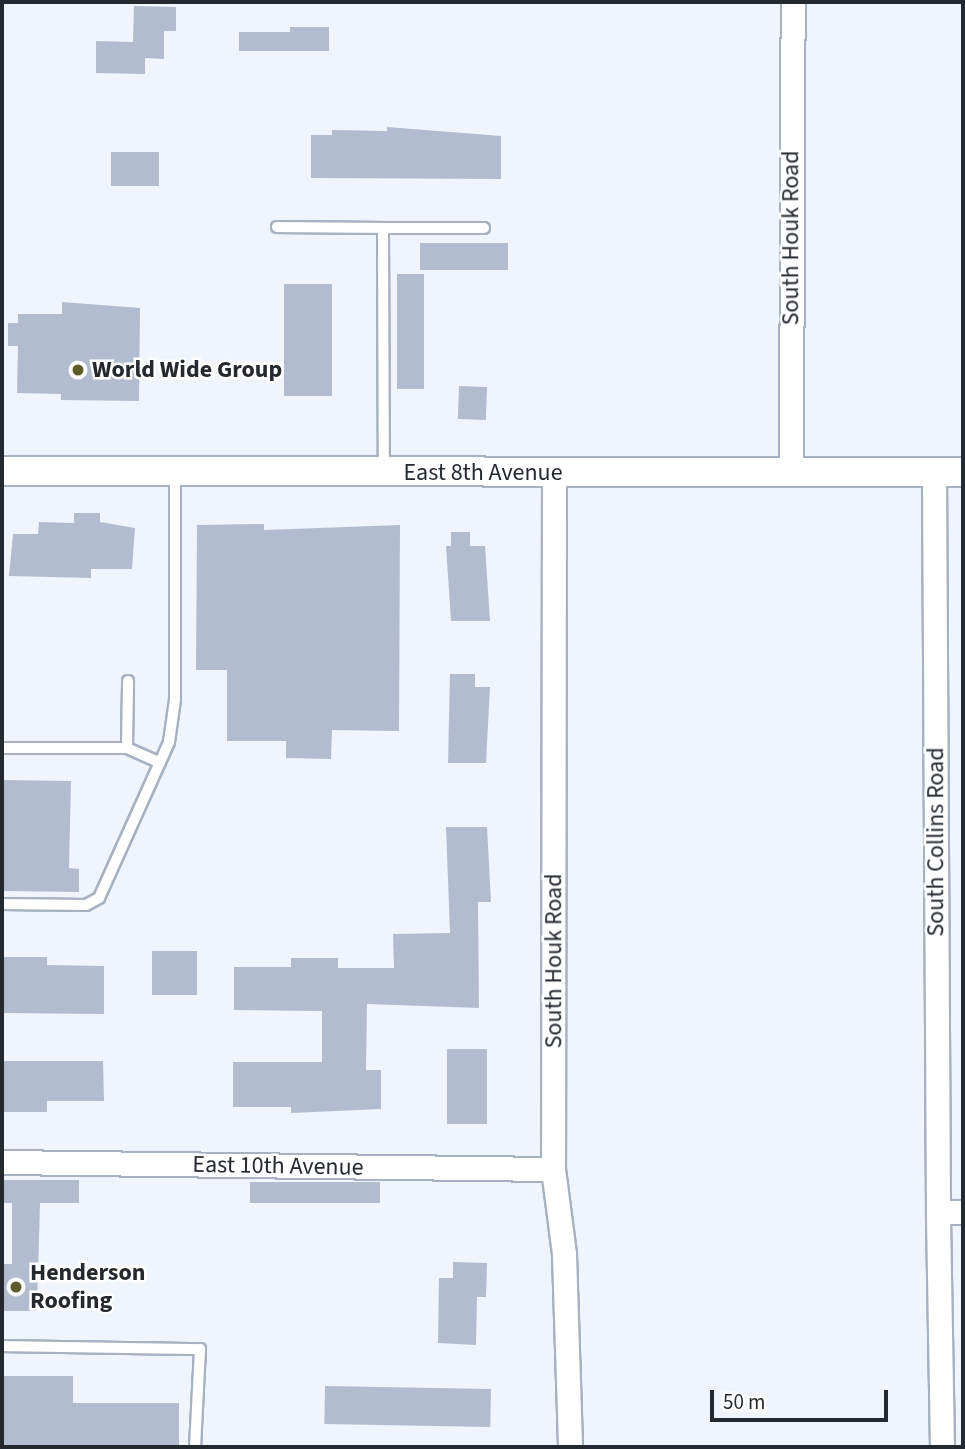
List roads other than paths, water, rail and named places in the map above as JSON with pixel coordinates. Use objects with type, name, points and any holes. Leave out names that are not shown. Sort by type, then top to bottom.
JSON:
[{"type":"street","name":"South Houk Road","points":[[791,474],[793,2]]},
{"type":"street","name":"East 8th Avenue","points":[[2,471],[791,474],[963,472]]},
{"type":"street","name":"South Collins Road","points":[[934,472],[942,1447]]},
{"type":"street","name":"South Houk Road","points":[[554,473],[554,1169],[564,1254],[569,1447]]},
{"type":"street","name":"East 10th Avenue","points":[[2,1162],[554,1169]]},
{"type":"street","points":[[938,1212],[963,1212]]},
{"type":"lane","points":[[277,227],[484,228]]},
{"type":"lane","points":[[383,228],[384,472]]},
{"type":"lane","points":[[2,904],[93,903],[160,763],[174,718],[175,472]]},
{"type":"lane","points":[[127,748],[128,681]]},
{"type":"lane","points":[[2,748],[127,748],[160,763]]},
{"type":"lane","points":[[2,1346],[200,1349],[195,1447]]},
{"type":"place","name":"World Wide Group","points":[[78,370]]},
{"type":"place","name":"Henderson Roofing","points":[[16,1287]]}]
